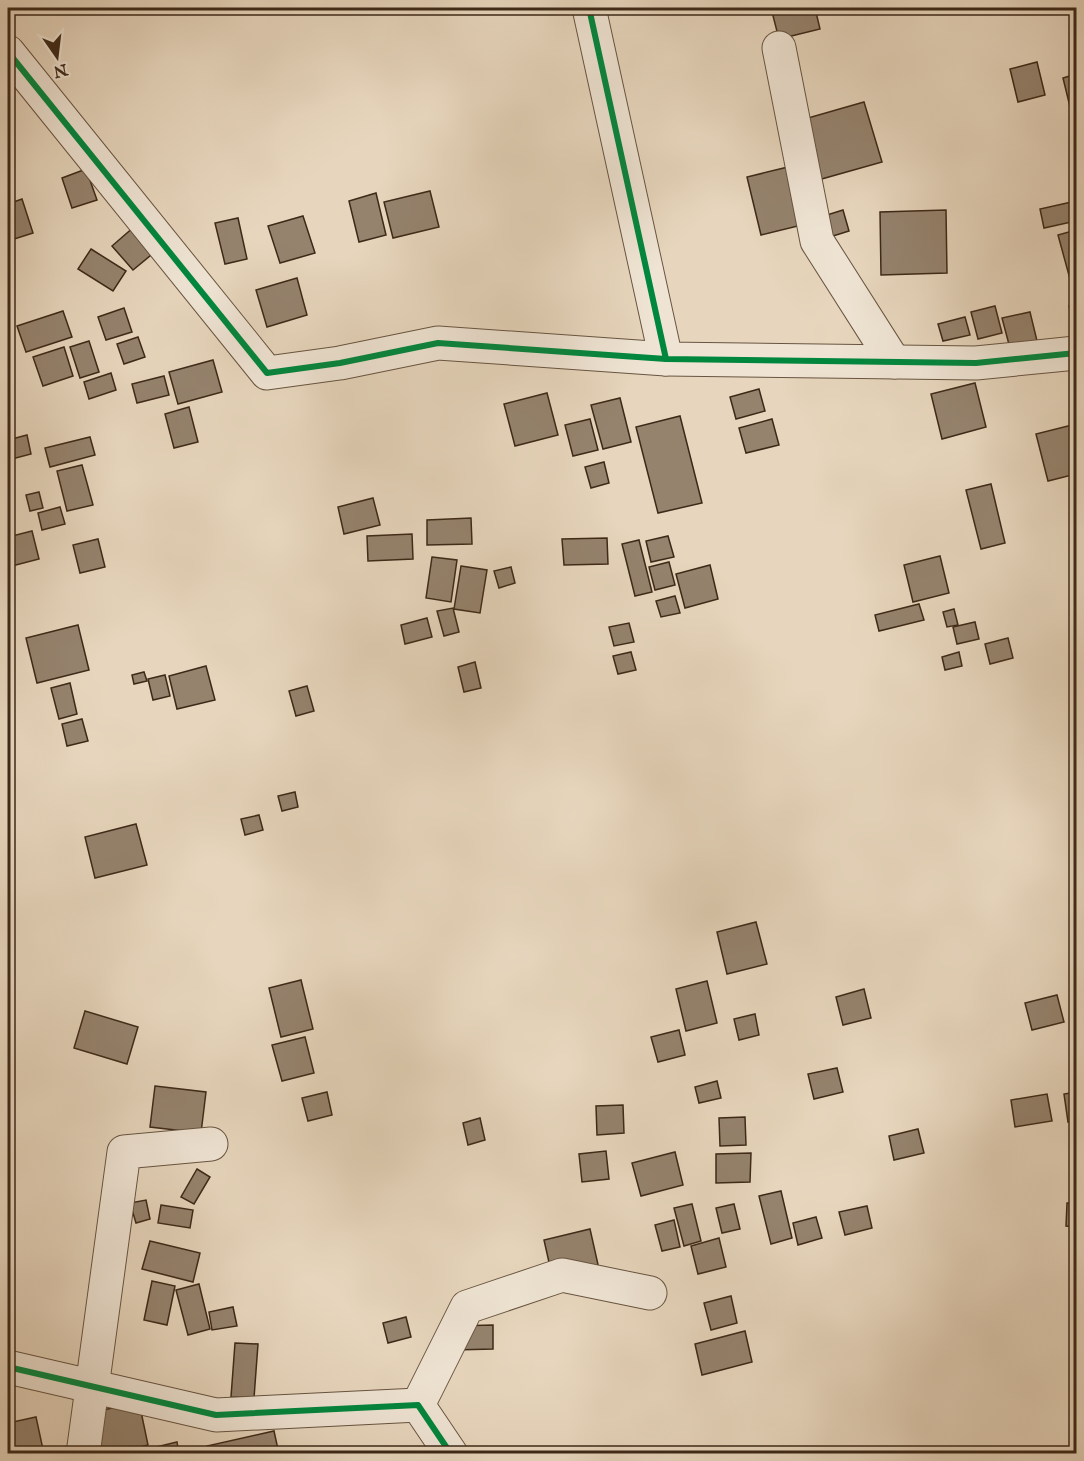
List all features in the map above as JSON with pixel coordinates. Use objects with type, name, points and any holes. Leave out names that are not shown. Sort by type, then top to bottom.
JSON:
[{"type":"street","points":[[589,8],[666,359]]},
{"type":"street","points":[[779,48],[817,241],[894,362]]},
{"type":"street","points":[[8,52],[267,373],[340,363],[438,343],[666,359],[976,363],[1077,353]]},
{"type":"street","points":[[83,1454],[124,1152],[211,1144]]},
{"type":"street","points":[[418,1405],[467,1307],[562,1275],[650,1293]]},
{"type":"street","points":[[8,1367],[216,1415],[418,1405]]},
{"type":"street","points":[[418,1405],[451,1454]]},
{"type":"building","points":[[771,8],[815,8],[820,29],[779,39]]},
{"type":"building","points":[[1037,62],[1045,95],[1018,102],[1010,69]]},
{"type":"building","points":[[1076,74],[1076,109],[1071,111],[1063,78]]},
{"type":"building","points":[[864,102],[882,162],[818,180],[801,120]]},
{"type":"building","points":[[788,167],[802,225],[761,235],[747,177]]},
{"type":"building","points":[[86,169],[97,200],[72,208],[62,178]]},
{"type":"building","points":[[430,191],[439,227],[393,238],[384,202]]},
{"type":"building","points":[[376,193],[386,235],[359,242],[349,201]]},
{"type":"building","points":[[22,199],[33,233],[8,241],[8,204]]},
{"type":"building","points":[[1076,201],[1076,221],[1044,228],[1040,209]]},
{"type":"building","points":[[843,210],[849,231],[817,241],[811,220]]},
{"type":"building","points":[[946,210],[947,273],[881,275],[880,212]]},
{"type":"building","points":[[303,216],[315,253],[280,263],[268,226]]},
{"type":"building","points":[[238,218],[247,259],[225,264],[215,223]]},
{"type":"building","points":[[135,226],[156,251],[133,270],[112,246]]},
{"type":"building","points":[[1076,230],[1076,301],[1058,235]]},
{"type":"building","points":[[91,249],[126,271],[113,291],[78,269]]},
{"type":"building","points":[[297,278],[307,315],[267,327],[256,290]]},
{"type":"building","points":[[1076,304],[1076,337],[1069,306]]},
{"type":"building","points":[[995,306],[1002,333],[978,339],[971,312]]},
{"type":"building","points":[[124,308],[132,332],[106,340],[98,317]]},
{"type":"building","points":[[63,311],[72,337],[26,352],[17,326]]},
{"type":"building","points":[[1030,312],[1038,345],[1011,352],[1002,318]]},
{"type":"building","points":[[965,317],[970,335],[943,341],[938,324]]},
{"type":"building","points":[[138,337],[145,357],[124,364],[117,344]]},
{"type":"building","points":[[89,341],[99,372],[80,378],[70,347]]},
{"type":"building","points":[[64,347],[73,376],[43,386],[33,357]]},
{"type":"building","points":[[213,360],[222,392],[178,404],[169,372]]},
{"type":"building","points":[[111,373],[116,390],[89,399],[84,382]]},
{"type":"building","points":[[164,376],[169,395],[137,403],[132,384]]},
{"type":"building","points":[[975,383],[986,427],[942,439],[931,394]]},
{"type":"building","points":[[759,389],[765,411],[736,419],[730,397]]},
{"type":"building","points":[[547,393],[558,435],[515,446],[504,404]]},
{"type":"building","points":[[620,398],[631,442],[603,449],[591,405]]},
{"type":"building","points":[[189,407],[198,442],[174,448],[165,414]]},
{"type":"building","points":[[680,416],[702,503],[658,513],[636,427]]},
{"type":"building","points":[[590,419],[598,450],[573,456],[565,425]]},
{"type":"building","points":[[772,419],[779,445],[746,453],[739,428]]},
{"type":"building","points":[[1076,424],[1076,474],[1048,481],[1036,434]]},
{"type":"building","points":[[27,435],[31,454],[8,460],[8,440]]},
{"type":"building","points":[[90,437],[95,455],[50,467],[45,448]]},
{"type":"building","points":[[604,462],[609,483],[591,488],[585,467]]},
{"type":"building","points":[[82,465],[93,505],[67,511],[57,471]]},
{"type":"building","points":[[991,484],[1005,543],[981,549],[966,490]]},
{"type":"building","points":[[39,492],[43,508],[30,511],[26,495]]},
{"type":"building","points":[[373,498],[380,525],[344,534],[338,507]]},
{"type":"building","points":[[60,507],[65,524],[42,530],[38,513]]},
{"type":"building","points":[[471,518],[472,544],[427,545],[427,520]]},
{"type":"building","points":[[32,531],[39,559],[8,567],[8,537]]},
{"type":"building","points":[[412,534],[413,559],[368,561],[367,536]]},
{"type":"building","points":[[668,536],[674,557],[651,562],[646,541]]},
{"type":"building","points":[[607,538],[608,564],[564,565],[562,539]]},
{"type":"building","points":[[98,539],[105,567],[80,573],[73,545]]},
{"type":"building","points":[[639,540],[652,592],[635,596],[622,544]]},
{"type":"building","points":[[940,556],[949,593],[913,602],[904,565]]},
{"type":"building","points":[[432,557],[457,560],[451,602],[426,598]]},
{"type":"building","points":[[669,562],[675,585],[655,590],[649,567]]},
{"type":"building","points":[[710,565],[718,599],[685,608],[676,574]]},
{"type":"building","points":[[461,566],[487,570],[480,613],[454,609]]},
{"type":"building","points":[[511,567],[515,583],[499,588],[494,571]]},
{"type":"building","points":[[675,596],[680,613],[661,617],[656,601]]},
{"type":"building","points":[[919,604],[924,620],[879,631],[875,615]]},
{"type":"building","points":[[453,608],[459,632],[444,636],[437,611]]},
{"type":"building","points":[[954,609],[958,625],[947,627],[943,612]]},
{"type":"building","points":[[427,618],[432,637],[405,644],[401,625]]},
{"type":"building","points":[[975,622],[979,639],[957,644],[953,627]]},
{"type":"building","points":[[629,623],[634,642],[614,646],[609,627]]},
{"type":"building","points":[[78,625],[89,670],[37,683],[26,638]]},
{"type":"building","points":[[1008,638],[1013,658],[990,664],[985,644]]},
{"type":"building","points":[[631,652],[636,670],[618,674],[613,656]]},
{"type":"building","points":[[959,652],[962,666],[945,670],[942,657]]},
{"type":"building","points":[[475,662],[481,688],[464,692],[458,667]]},
{"type":"building","points":[[206,666],[215,700],[177,709],[169,676]]},
{"type":"building","points":[[144,672],[147,681],[134,684],[132,675]]},
{"type":"building","points":[[165,675],[170,696],[153,700],[148,679]]},
{"type":"building","points":[[70,683],[77,714],[59,719],[51,688]]},
{"type":"building","points":[[307,686],[314,711],[296,716],[289,691]]},
{"type":"building","points":[[82,719],[88,741],[67,746],[62,724]]},
{"type":"building","points":[[295,792],[298,807],[282,811],[278,796]]},
{"type":"building","points":[[259,815],[263,830],[245,835],[241,819]]},
{"type":"building","points":[[136,824],[147,865],[95,878],[85,837]]},
{"type":"building","points":[[756,922],[767,964],[727,974],[717,932]]},
{"type":"building","points":[[301,980],[313,1029],[281,1037],[269,988]]},
{"type":"building","points":[[707,981],[717,1023],[686,1031],[676,989]]},
{"type":"building","points":[[864,989],[871,1018],[843,1025],[836,997]]},
{"type":"building","points":[[1057,995],[1064,1022],[1032,1030],[1025,1003]]},
{"type":"building","points":[[85,1011],[138,1027],[127,1064],[74,1048]]},
{"type":"building","points":[[755,1014],[759,1035],[739,1040],[734,1019]]},
{"type":"building","points":[[679,1030],[685,1055],[658,1062],[651,1037]]},
{"type":"building","points":[[305,1037],[314,1073],[282,1081],[272,1045]]},
{"type":"building","points":[[837,1068],[843,1092],[814,1099],[808,1074]]},
{"type":"building","points":[[717,1081],[721,1098],[699,1103],[695,1087]]},
{"type":"building","points":[[155,1086],[206,1092],[201,1133],[150,1127]]},
{"type":"building","points":[[327,1092],[332,1115],[308,1121],[302,1098]]},
{"type":"building","points":[[1076,1092],[1076,1120],[1068,1122],[1064,1094]]},
{"type":"building","points":[[1047,1094],[1052,1121],[1015,1127],[1011,1100]]},
{"type":"building","points":[[623,1105],[624,1133],[597,1135],[596,1106]]},
{"type":"building","points":[[745,1117],[746,1145],[720,1146],[719,1118]]},
{"type":"building","points":[[480,1118],[485,1140],[468,1145],[463,1123]]},
{"type":"building","points":[[918,1129],[924,1153],[894,1160],[889,1136]]},
{"type":"building","points":[[606,1151],[609,1179],[582,1182],[579,1154]]},
{"type":"building","points":[[675,1152],[683,1185],[641,1196],[632,1163]]},
{"type":"building","points":[[751,1153],[750,1182],[716,1183],[716,1154]]},
{"type":"building","points":[[197,1169],[210,1177],[194,1204],[181,1197]]},
{"type":"building","points":[[781,1191],[792,1238],[771,1244],[759,1196]]},
{"type":"building","points":[[146,1200],[150,1219],[136,1223],[130,1203]]},
{"type":"building","points":[[1067,1203],[1076,1204],[1076,1227],[1066,1226]]},
{"type":"building","points":[[692,1204],[701,1241],[684,1246],[674,1208]]},
{"type":"building","points":[[734,1204],[740,1229],[722,1233],[716,1208]]},
{"type":"building","points":[[161,1205],[193,1210],[190,1228],[158,1223]]},
{"type":"building","points":[[867,1206],[872,1228],[845,1235],[839,1212]]},
{"type":"building","points":[[816,1217],[822,1238],[798,1245],[793,1223]]},
{"type":"building","points":[[674,1220],[680,1247],[662,1251],[655,1225]]},
{"type":"building","points":[[590,1229],[601,1278],[555,1289],[544,1240]]},
{"type":"building","points":[[719,1238],[726,1267],[698,1274],[691,1246]]},
{"type":"building","points":[[150,1241],[200,1253],[193,1282],[142,1269]]},
{"type":"building","points":[[152,1281],[175,1286],[167,1325],[144,1320]]},
{"type":"building","points":[[199,1284],[210,1329],[188,1335],[176,1290]]},
{"type":"building","points":[[731,1296],[737,1323],[711,1330],[704,1303]]},
{"type":"building","points":[[233,1307],[237,1326],[212,1330],[209,1312]]},
{"type":"building","points":[[406,1317],[411,1337],[388,1343],[383,1323]]},
{"type":"building","points":[[493,1325],[493,1349],[454,1350],[454,1326]]},
{"type":"building","points":[[745,1331],[752,1362],[702,1375],[695,1344]]},
{"type":"building","points":[[235,1343],[258,1344],[254,1398],[231,1397]]},
{"type":"building","points":[[139,1402],[148,1445],[110,1454],[80,1454],[72,1417]]},
{"type":"building","points":[[36,1417],[44,1454],[8,1454],[8,1423]]},
{"type":"building","points":[[274,1431],[279,1454],[209,1454],[207,1446]]},
{"type":"building","points":[[177,1442],[179,1454],[154,1454],[152,1448]]},
{"type":"cycle path","points":[[589,8],[666,359]]},
{"type":"cycle path","points":[[8,52],[267,373],[340,363],[438,343],[666,359],[976,363],[1076,353]]},
{"type":"cycle path","points":[[8,1367],[216,1415],[418,1405],[451,1454]]}]
